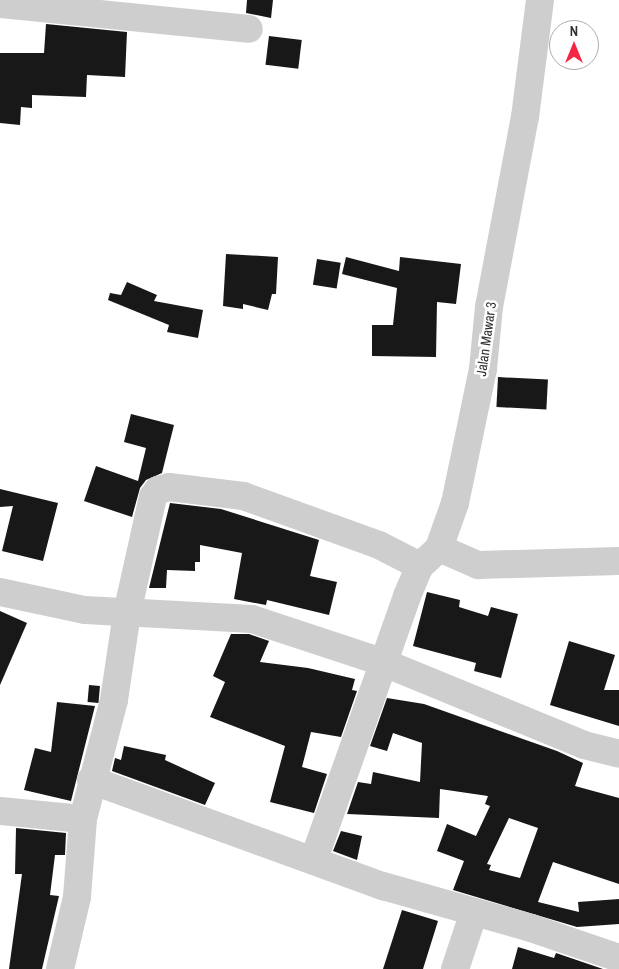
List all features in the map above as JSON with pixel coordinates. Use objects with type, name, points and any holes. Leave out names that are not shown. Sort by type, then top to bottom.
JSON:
[{"type":"street","name":"Jalan Mawar 3","points":[[314,859],[382,662],[420,566],[439,548],[455,503],[472,433],[489,307],[532,70],[540,0]]},
{"type":"street","points":[[0,4],[249,29]]},
{"type":"street","points":[[60,969],[77,897],[82,819],[114,700],[127,613],[153,497],[158,490],[169,487],[243,496],[379,545],[420,566]]},
{"type":"street","points":[[439,548],[478,565],[619,561]]},
{"type":"street","points":[[0,592],[85,610],[252,619],[382,662],[584,745],[619,754]]},
{"type":"street","points":[[91,780],[234,834],[314,859],[383,886],[474,912],[619,958]]},
{"type":"street","points":[[0,811],[82,819]]},
{"type":"street","points":[[455,969],[474,912]]},
{"type":"building","points":[[247,0],[273,0],[271,18],[246,13]]},
{"type":"building","points":[[46,24],[127,32],[125,77],[87,75],[86,97],[32,95],[32,108],[21,107],[20,125],[0,123],[0,53],[44,53]]},
{"type":"building","points":[[269,36],[302,40],[298,69],[265,65]]},
{"type":"building","points":[[226,254],[278,257],[276,294],[272,294],[268,310],[243,304],[243,309],[223,306]]},
{"type":"building","points":[[346,257],[399,271],[400,257],[461,264],[456,304],[437,302],[436,357],[372,356],[372,325],[393,325],[397,288],[342,274]]},
{"type":"building","points":[[317,259],[341,263],[337,288],[313,285]]},
{"type":"building","points":[[127,282],[157,295],[154,301],[203,310],[198,338],[167,332],[169,325],[108,300],[110,293],[121,295]]},
{"type":"building","points":[[498,377],[548,380],[546,410],[496,407]]},
{"type":"building","points":[[131,414],[174,425],[162,473],[146,480],[140,488],[132,517],[84,501],[96,466],[138,481],[146,448],[124,442]]},
{"type":"building","points":[[0,489],[58,503],[43,561],[2,551],[13,506],[0,507]]},
{"type":"building","points":[[170,503],[221,509],[319,540],[310,576],[337,582],[329,615],[267,600],[266,605],[234,599],[242,553],[200,545],[200,562],[195,562],[195,571],[167,570],[166,588],[149,588]]},
{"type":"building","points":[[427,592],[460,600],[459,607],[488,616],[491,607],[518,614],[501,678],[474,671],[476,663],[413,646]]},
{"type":"building","points":[[0,611],[27,623],[0,685]]},
{"type":"building","points":[[231,634],[249,634],[269,641],[260,662],[308,668],[355,679],[352,690],[357,691],[341,737],[311,732],[302,767],[327,774],[314,813],[270,802],[285,746],[210,717],[225,682],[213,676]]},
{"type":"building","points":[[569,641],[615,655],[604,690],[619,690],[619,726],[550,705]]},
{"type":"building","points":[[89,685],[100,686],[98,703],[88,702]]},
{"type":"building","points":[[387,698],[424,704],[557,751],[583,763],[575,786],[619,798],[619,884],[553,862],[538,902],[579,912],[578,902],[619,899],[619,924],[577,927],[453,890],[464,861],[437,851],[447,824],[476,836],[490,806],[485,804],[488,796],[440,789],[439,818],[347,814],[358,782],[371,784],[373,772],[420,782],[422,743],[393,733],[387,751],[370,746]],"holes":[[[509,818],[538,828],[520,878],[489,870],[491,865],[487,864]]]},
{"type":"building","points":[[57,702],[95,706],[71,801],[24,790],[35,748],[51,752]]},
{"type":"building","points":[[124,746],[166,755],[165,760],[215,783],[205,805],[112,771],[115,758],[121,760]]},
{"type":"building","points":[[16,828],[66,833],[65,855],[55,855],[50,895],[59,896],[42,969],[9,969],[22,874],[15,874]]},
{"type":"building","points":[[341,831],[362,836],[357,860],[333,851]]},
{"type":"building","points":[[402,910],[438,921],[423,969],[383,969]]},
{"type":"building","points":[[518,947],[554,958],[556,953],[603,969],[512,969]]}]
